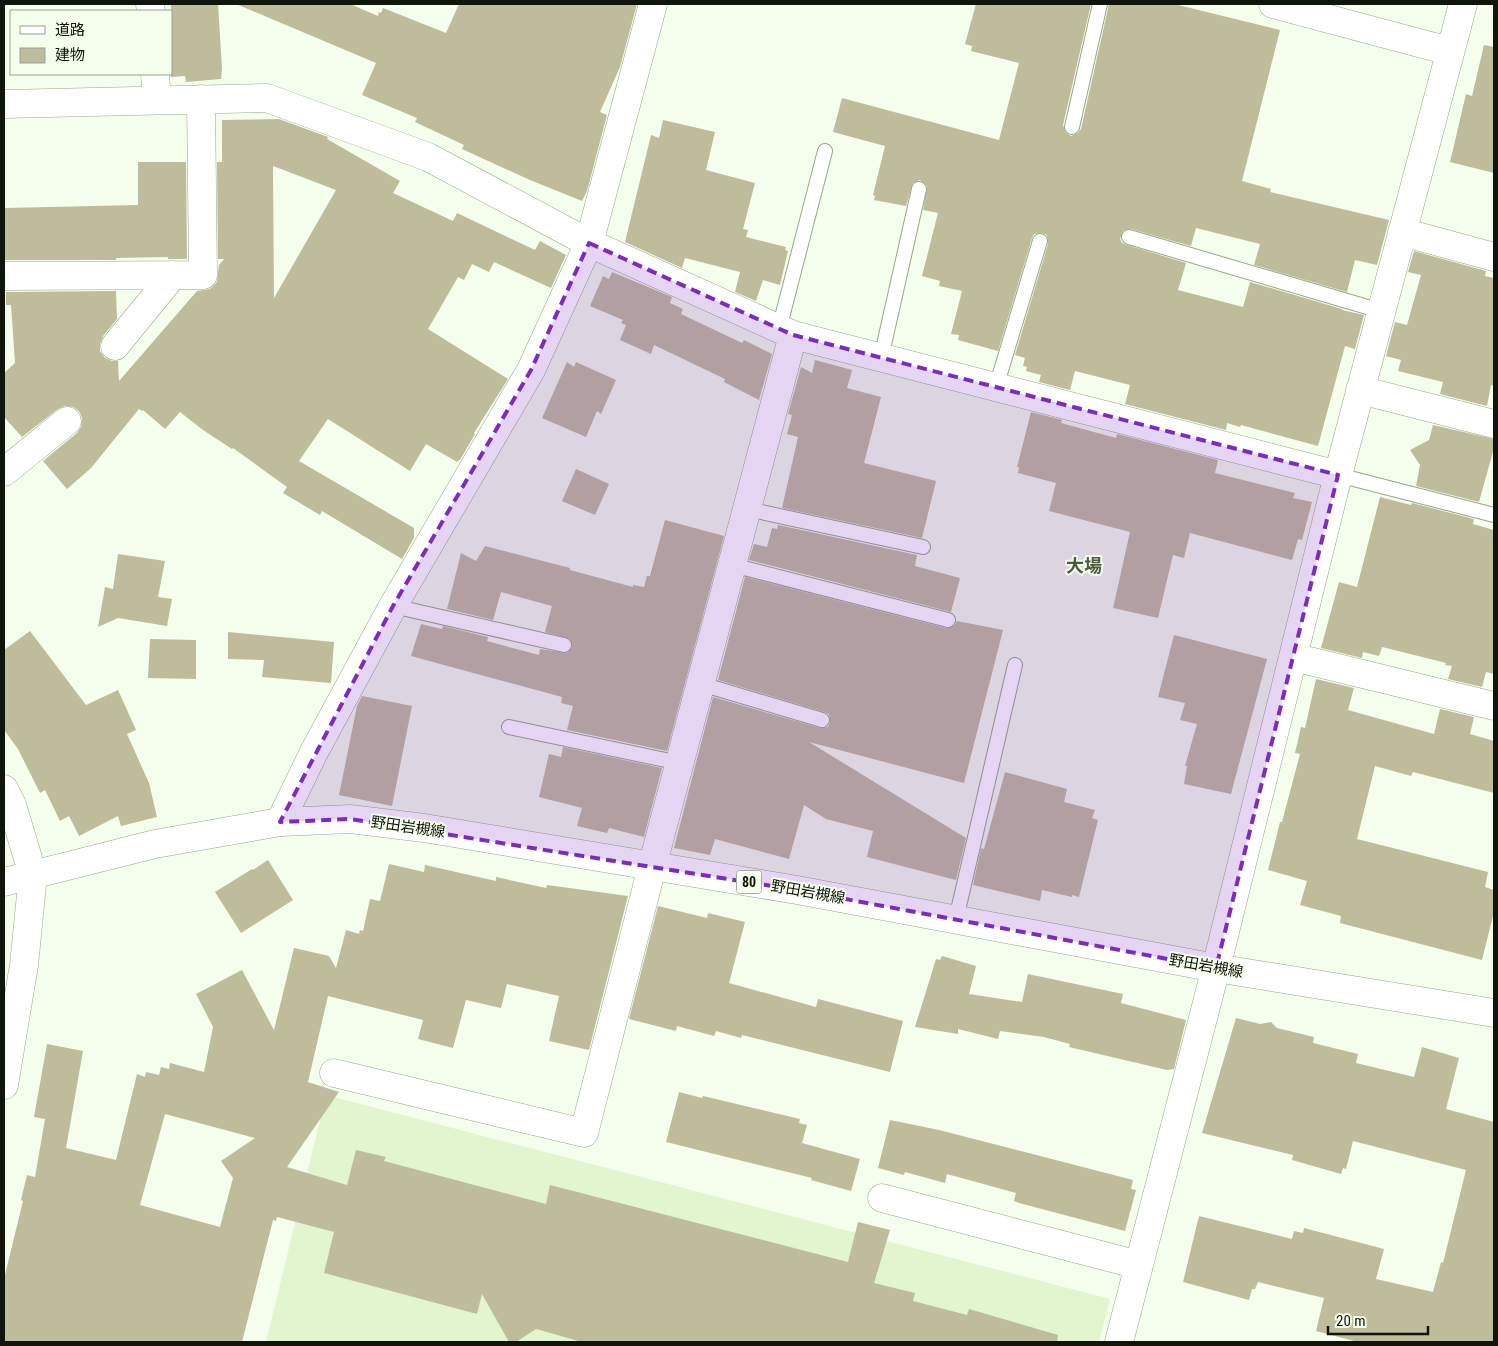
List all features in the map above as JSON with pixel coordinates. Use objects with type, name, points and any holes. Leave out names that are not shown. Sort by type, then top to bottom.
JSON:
[{"type":"street","points":[[280,822],[314,752],[393,606],[531,370],[589,243],[653,4]]},
{"type":"street","points":[[1273,4],[1450,51]]},
{"type":"street","points":[[1119,1342],[1216,968],[1338,475],[1463,4]]},
{"type":"street","points":[[155,75],[157,100]]},
{"type":"street","points":[[4,104],[267,98],[428,157],[589,243],[786,332],[1338,475]]},
{"type":"street","points":[[4,276],[203,275],[200,99]]},
{"type":"street","points":[[1402,232],[1494,257]]},
{"type":"street","points":[[115,346],[173,275]]},
{"type":"street","points":[[334,1073],[584,1133],[747,508],[786,332]]},
{"type":"street","points":[[1360,390],[1494,424]]},
{"type":"street","points":[[4,472],[67,421]]},
{"type":"street","points":[[1293,657],[1494,706]]},
{"type":"street","points":[[4,789],[12,805],[33,875],[24,965],[4,1085]]},
{"type":"street","name":"野田岩槻線","points":[[4,882],[155,844],[280,822],[350,819],[424,828],[797,890],[1216,968],[1494,1013]]},
{"type":"street","points":[[882,1198],[1139,1265]]},
{"type":"lane","points":[[1072,127],[1100,4]]},
{"type":"lane","points":[[786,332],[825,151]]},
{"type":"lane","points":[[881,358],[919,189]]},
{"type":"lane","points":[[1129,237],[1381,311]]},
{"type":"lane","points":[[996,387],[1040,241]]},
{"type":"lane","points":[[1338,475],[1494,515]]},
{"type":"lane","points":[[747,508],[923,547]]},
{"type":"lane","points":[[732,565],[948,620]]},
{"type":"lane","points":[[393,606],[564,645]]},
{"type":"lane","points":[[956,919],[1015,665]]},
{"type":"lane","points":[[701,684],[822,720]]},
{"type":"lane","points":[[509,727],[680,763]]},
{"type":"highlighted area","points":[[589,243],[793,335],[1338,475],[1216,968],[797,890],[350,819],[280,822],[393,606],[531,370]]},
{"type":"shaded area","points":[[326,1095],[1110,1299],[1099,1342],[266,1342]]},
{"type":"building","points":[[171,4],[218,4],[221,79],[186,82],[185,76],[171,77]]},
{"type":"building","points":[[236,4],[350,4],[378,16],[383,8],[446,33],[459,4],[637,4],[620,67],[600,112],[607,115],[587,191],[582,201],[462,149],[464,145],[415,122],[417,118],[362,95],[376,63]]},
{"type":"building","points":[[976,4],[1091,4],[1063,125],[1066,133],[1071,136],[1078,133],[1081,129],[1109,4],[1174,4],[1280,30],[1242,181],[1271,189],[1270,192],[1389,220],[1377,265],[1355,260],[1347,292],[1254,265],[1260,244],[1196,228],[1191,246],[1131,229],[1123,231],[1120,239],[1122,243],[1127,245],[1186,263],[1178,290],[1243,307],[1250,282],[1364,315],[1355,349],[1345,346],[1318,446],[1241,425],[1240,427],[1227,423],[1226,430],[1125,404],[1130,385],[1075,371],[1070,390],[1039,382],[1041,375],[1026,371],[1027,367],[1023,366],[1025,358],[1015,355],[1048,244],[1047,235],[1042,233],[1034,234],[1032,238],[998,351],[958,340],[959,335],[951,334],[962,291],[939,286],[940,281],[922,276],[938,213],[923,210],[927,186],[920,180],[913,183],[906,206],[874,200],[875,196],[873,195],[885,146],[833,132],[842,98],[999,140],[1019,63],[971,51],[972,46],[965,44]]},
{"type":"building","points":[[1484,45],[1494,47],[1494,173],[1450,162],[1466,94],[1472,96]]},
{"type":"building","points":[[279,119],[328,137],[327,139],[400,181],[393,193],[453,221],[457,213],[535,250],[540,241],[566,255],[551,288],[494,262],[489,272],[472,264],[464,280],[458,277],[428,329],[508,379],[474,433],[460,460],[457,462],[426,444],[410,471],[328,419],[299,461],[414,528],[414,538],[402,559],[322,511],[320,515],[283,493],[287,487],[233,448],[203,430],[180,412],[165,429],[143,410],[139,409],[91,468],[67,489],[43,461],[77,433],[81,427],[82,418],[79,411],[73,407],[65,406],[58,409],[22,437],[4,417],[4,373],[15,363],[11,305],[6,305],[6,292],[116,291],[117,319],[103,336],[100,351],[105,358],[118,361],[119,381],[197,291],[210,289],[217,282],[219,265],[224,259],[218,259],[217,162],[222,162],[222,120]],"holes":[[[273,166],[336,190],[274,298]]]},
{"type":"building","points":[[663,120],[715,132],[706,170],[755,183],[743,229],[748,230],[746,237],[786,247],[785,250],[788,251],[780,285],[763,280],[756,301],[735,292],[740,272],[685,258],[682,268],[625,242],[651,135],[659,138]]},
{"type":"building","points":[[138,162],[186,162],[187,259],[168,259],[168,257],[116,258],[116,260],[5,260],[4,208],[138,205]]},
{"type":"building","points":[[1414,251],[1486,271],[1485,276],[1494,278],[1494,386],[1491,385],[1487,406],[1440,394],[1443,382],[1398,371],[1401,360],[1386,356],[1395,322],[1407,325],[1421,275],[1408,272]]},
{"type":"building","points":[[612,272],[672,297],[670,303],[683,309],[681,314],[742,343],[744,340],[772,354],[759,400],[724,382],[725,379],[654,345],[651,354],[620,340],[626,325],[621,323],[623,320],[590,306],[603,276],[609,279]]},
{"type":"building","points":[[815,360],[852,370],[847,388],[881,397],[864,463],[936,481],[922,538],[782,508],[798,437],[787,434],[792,415],[788,414],[801,367],[812,373]]},
{"type":"building","points":[[567,362],[574,367],[576,362],[616,380],[601,414],[597,411],[586,437],[542,418]]},
{"type":"building","points":[[1031,412],[1062,420],[1061,423],[1116,438],[1117,434],[1218,460],[1215,473],[1295,493],[1293,498],[1312,502],[1302,540],[1298,539],[1292,560],[1190,533],[1184,558],[1173,555],[1158,618],[1113,608],[1130,532],[1049,511],[1056,483],[1018,473],[1019,467],[1017,467]]},
{"type":"building","points":[[1433,425],[1494,439],[1494,448],[1479,502],[1416,486],[1420,465],[1410,450],[1429,440]]},
{"type":"building","points":[[576,469],[609,484],[595,515],[562,501]]},
{"type":"building","points":[[1380,497],[1474,519],[1473,524],[1494,530],[1494,674],[1486,672],[1482,687],[1448,679],[1452,666],[1445,665],[1446,663],[1382,647],[1379,656],[1363,652],[1362,658],[1321,648],[1339,582],[1357,587]]},
{"type":"building","points":[[665,520],[724,536],[667,751],[567,730],[573,706],[561,703],[562,697],[411,656],[421,624],[442,629],[443,626],[488,637],[487,641],[539,655],[540,649],[567,653],[572,647],[570,639],[545,632],[552,606],[501,592],[493,620],[447,609],[461,553],[476,561],[485,546],[633,587],[633,585],[644,587],[647,576],[650,576]]},
{"type":"building","points":[[778,525],[917,555],[915,566],[960,578],[951,612],[749,560],[754,544],[767,547],[772,528],[777,529]]},
{"type":"building","points":[[118,554],[165,561],[158,597],[172,599],[167,626],[118,618],[98,627],[105,587],[113,589]]},
{"type":"building","points":[[745,577],[946,628],[954,626],[957,621],[1003,630],[964,783],[809,742],[966,838],[956,880],[867,857],[873,831],[826,819],[804,805],[789,859],[715,839],[710,855],[674,848],[713,697],[820,728],[828,727],[830,722],[829,714],[824,712],[718,680]]},
{"type":"building","points":[[30,631],[86,705],[118,690],[136,730],[127,734],[149,783],[157,817],[121,826],[118,816],[79,836],[69,816],[60,821],[45,790],[40,793],[18,749],[4,730],[4,650]]},
{"type":"building","points":[[228,632],[334,642],[331,683],[262,677],[264,660],[228,659]]},
{"type":"building","points":[[1174,635],[1267,659],[1231,794],[1184,784],[1187,766],[1185,766],[1197,724],[1180,720],[1185,703],[1158,697]]},
{"type":"building","points":[[150,639],[196,640],[196,679],[148,678]]},
{"type":"building","points":[[1316,679],[1354,688],[1348,710],[1434,734],[1440,709],[1474,717],[1470,734],[1494,741],[1494,793],[1413,772],[1411,776],[1375,766],[1357,839],[1488,872],[1485,887],[1494,890],[1494,912],[1482,960],[1340,923],[1341,916],[1300,905],[1307,881],[1268,870],[1300,754],[1295,753],[1301,727],[1305,728]]},
{"type":"building","points":[[362,696],[412,706],[392,806],[339,795],[357,706]]},
{"type":"building","points":[[563,747],[662,768],[644,837],[609,828],[607,833],[577,826],[582,808],[539,797],[549,754],[561,757]]},
{"type":"building","points":[[1005,772],[1067,789],[1064,802],[1095,810],[1092,818],[1098,820],[1079,897],[1042,890],[1040,901],[973,885],[981,848],[984,849]]},
{"type":"building","points":[[268,860],[293,900],[241,933],[215,892]]},
{"type":"building","points":[[389,864],[424,872],[425,865],[496,881],[496,877],[546,888],[547,885],[628,896],[589,1050],[549,1041],[559,996],[507,984],[501,1008],[466,1000],[453,1048],[418,1039],[423,1020],[328,996],[308,1082],[339,1092],[287,1167],[347,1185],[356,1150],[386,1157],[384,1161],[546,1204],[550,1185],[848,1262],[858,1222],[890,1230],[874,1283],[915,1293],[913,1301],[967,1315],[969,1309],[1058,1335],[1057,1342],[582,1342],[536,1329],[516,1342],[509,1342],[482,1294],[477,1314],[324,1273],[334,1232],[277,1217],[276,1221],[273,1220],[242,1342],[4,1342],[4,1279],[23,1201],[21,1200],[27,1175],[35,1177],[45,1119],[34,1117],[47,1044],[83,1051],[66,1148],[116,1160],[137,1074],[145,1077],[146,1072],[159,1075],[161,1067],[169,1069],[170,1063],[204,1072],[213,1027],[196,994],[242,970],[274,1030],[294,948],[329,956],[336,968],[346,930],[359,934],[360,930],[363,931],[370,899],[380,901]],"holes":[[[165,1114],[255,1138],[221,1161],[233,1178],[220,1227],[140,1205]]]},
{"type":"building","points":[[658,906],[707,918],[708,913],[745,922],[729,983],[816,1007],[818,999],[903,1021],[890,1072],[742,1035],[741,1038],[716,1031],[714,1036],[677,1026],[676,1031],[629,1019]]},
{"type":"building","points":[[942,956],[976,966],[969,994],[1022,1002],[1028,974],[1123,994],[1121,1003],[1186,1020],[1174,1069],[1167,1070],[1069,1047],[1070,1044],[1044,1037],[1000,1031],[998,1039],[958,1029],[958,1034],[915,1027],[936,959],[940,960]]},
{"type":"building","points":[[1236,1018],[1260,1024],[1271,1022],[1277,1028],[1314,1037],[1313,1043],[1358,1054],[1356,1063],[1414,1077],[1422,1047],[1459,1058],[1446,1109],[1494,1122],[1494,1342],[1358,1342],[1316,1331],[1324,1298],[1258,1282],[1255,1289],[1252,1289],[1249,1300],[1183,1282],[1199,1216],[1292,1239],[1294,1231],[1303,1233],[1304,1228],[1384,1249],[1376,1279],[1433,1292],[1441,1262],[1443,1263],[1466,1170],[1353,1141],[1346,1169],[1343,1168],[1341,1174],[1292,1160],[1293,1155],[1202,1133]]},
{"type":"building","points":[[679,1092],[800,1119],[799,1123],[807,1125],[802,1143],[860,1159],[851,1191],[811,1180],[812,1178],[666,1142]]},
{"type":"building","points":[[890,1120],[939,1130],[1133,1180],[1131,1189],[1136,1190],[1125,1231],[1019,1203],[1014,1201],[1016,1193],[947,1174],[945,1183],[905,1172],[904,1175],[878,1168]]},
{"type":"district","name":"大場","points":[[1084,566]]}]
